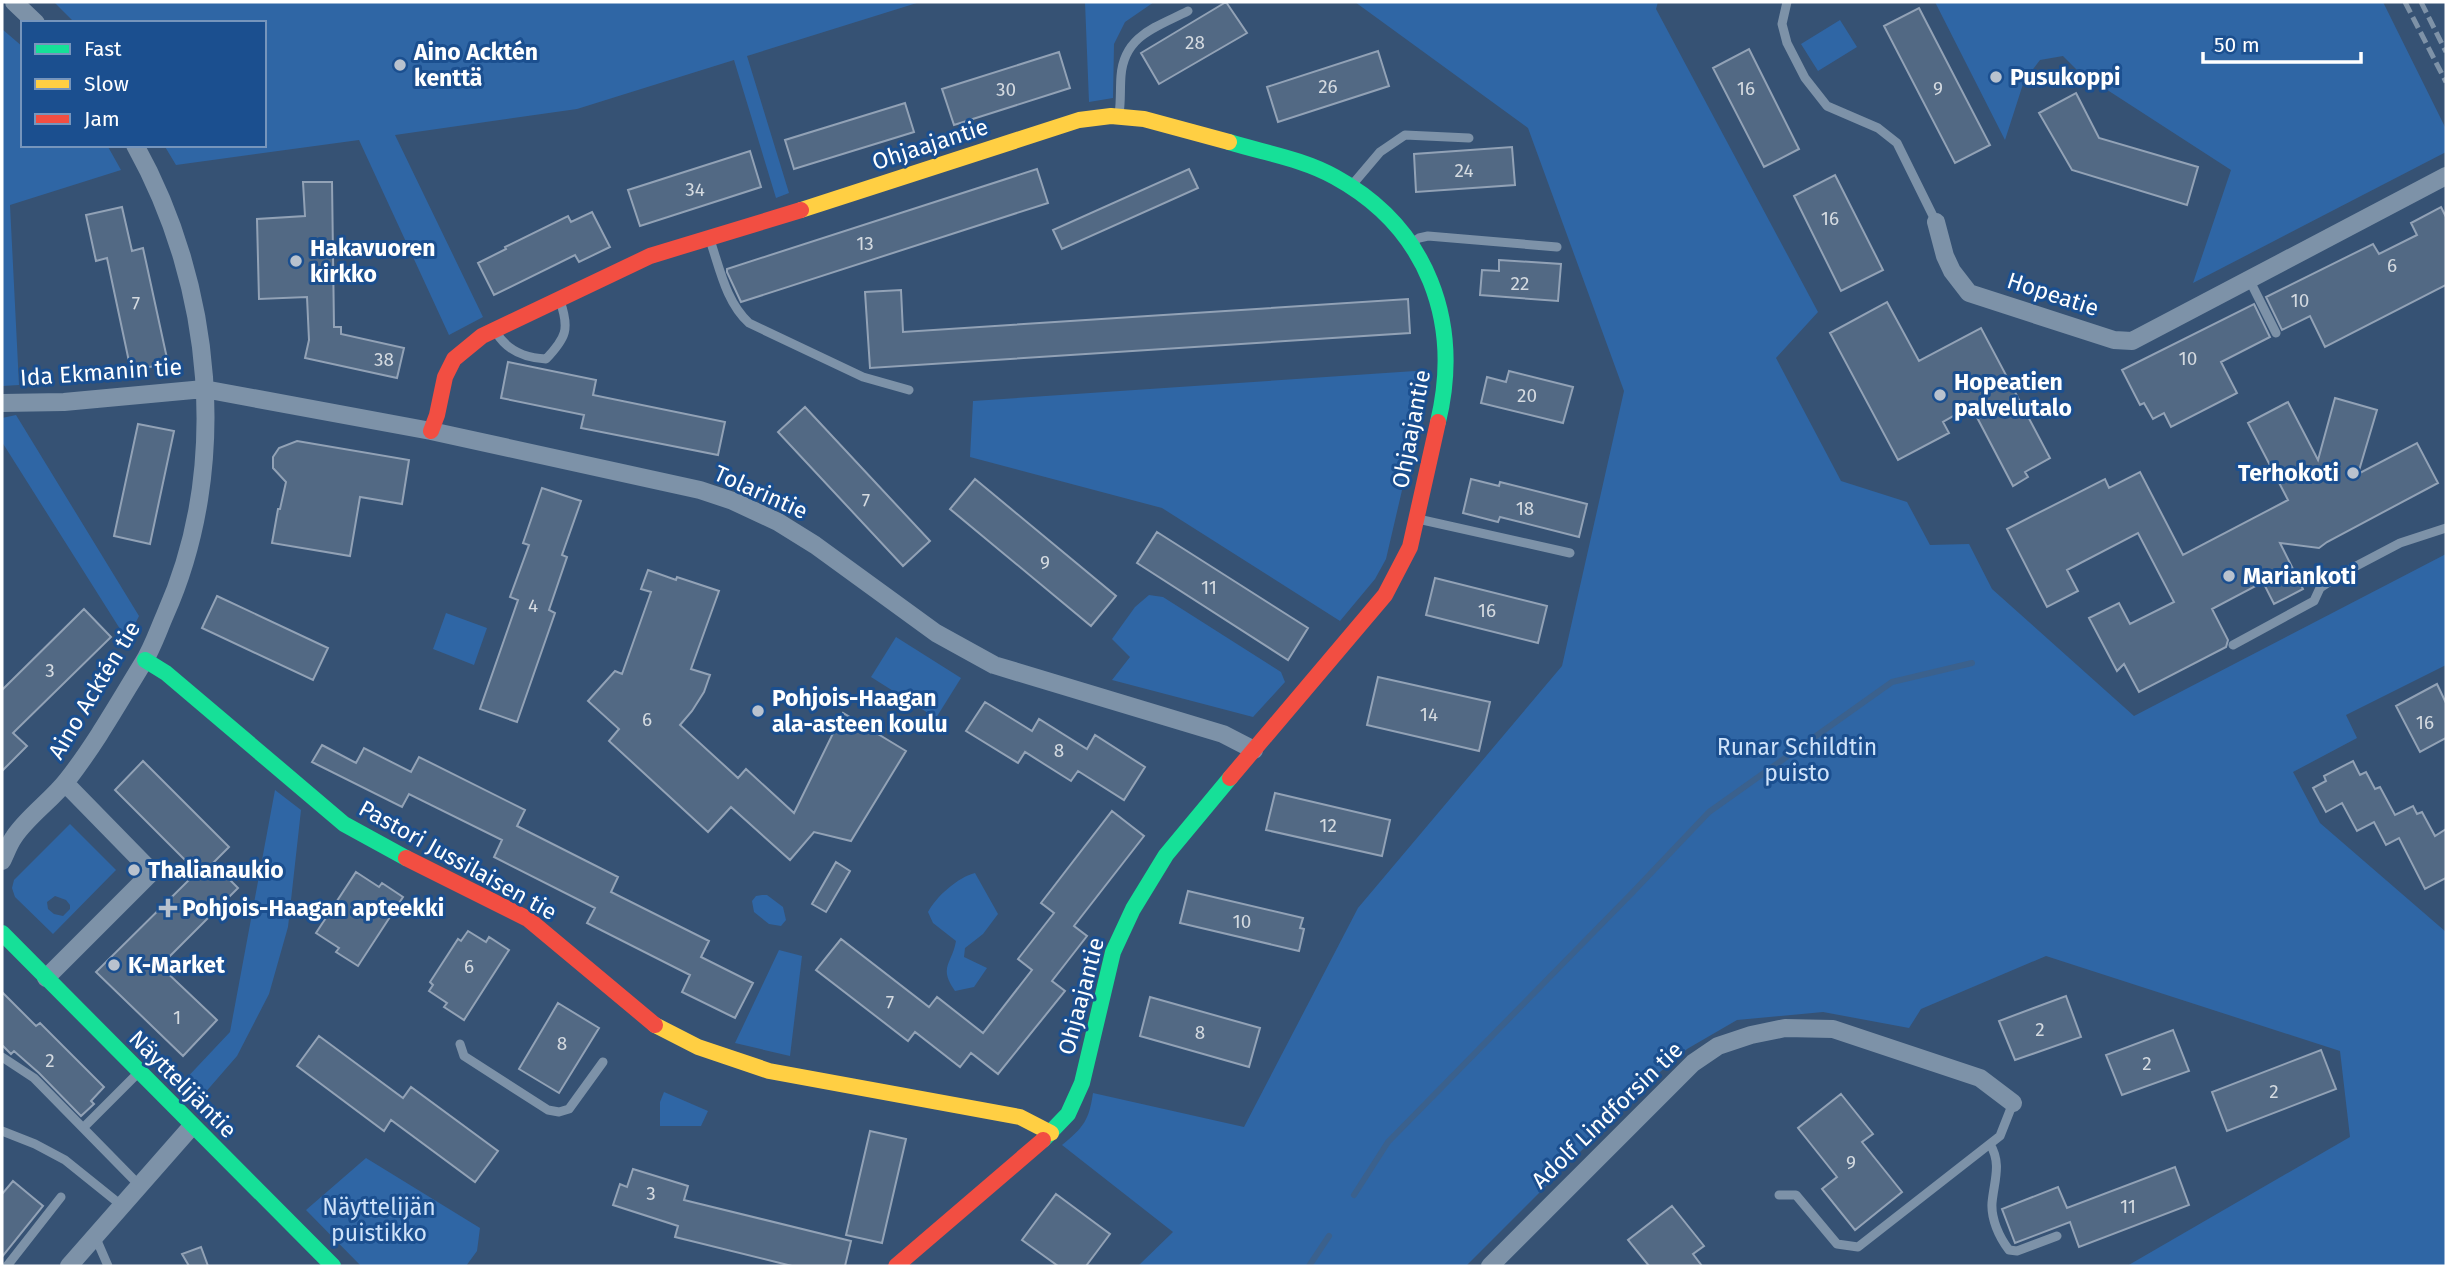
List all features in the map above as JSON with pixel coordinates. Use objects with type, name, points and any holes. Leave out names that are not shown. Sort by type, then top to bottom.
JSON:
[{"type":"street","points":[[14,2],[34,21]]},
{"type":"street","name":"Ohjaajantie","points":[[431,431],[444,377],[460,352],[495,330],[559,299],[650,256],[1079,120],[1119,117],[1145,120],[1305,164],[1351,186],[1388,215],[1411,243],[1425,270],[1440,310],[1447,362],[1444,397],[1410,547],[1385,595],[1166,855],[1133,909],[1113,952],[1082,1083],[1068,1114],[1051,1133],[896,1266]]},
{"type":"street","name":"Aino Acktén tie","points":[[2,861],[8,840],[65,783],[145,660],[179,584],[198,513],[206,417],[197,325],[182,254],[161,194],[136,147]]},
{"type":"street","name":"Hopeatie","points":[[1936,222],[1945,256],[1952,271],[1969,293],[2114,340],[2132,341],[2446,176]]},
{"type":"street","name":"Ida Ekmanin tie","points":[[2,403],[64,402],[204,388]]},
{"type":"street","name":"Tolarintie","points":[[204,388],[431,431],[700,490],[733,501],[778,522],[815,545],[936,634],[994,665],[1223,734],[1254,750]]},
{"type":"street","name":"Pastori Jussilaisen tie","points":[[145,660],[166,673],[344,824],[528,919],[658,1027],[686,1042],[769,1071],[1020,1117],[1051,1133]]},
{"type":"street","points":[[46,978],[152,872],[65,783]]},
{"type":"street","name":"Näyttelijäntie","points":[[2,933],[333,1266]]},
{"type":"street","name":"Adolf Lindforsin tie","points":[[1490,1266],[1693,1063],[1718,1046],[1751,1035],[1785,1028],[1833,1029],[1980,1078],[2013,1102]]},
{"type":"street","points":[[69,1266],[192,1126]]},
{"type":"lane","name":"Hopeatie","points":[[1787,2],[1782,24],[1787,43],[1805,78],[1827,106],[1878,128],[1897,143],[1936,222]]},
{"type":"lane","points":[[1119,117],[1121,73],[1125,57],[1138,37],[1188,11]]},
{"type":"lane","points":[[1351,186],[1380,152],[1405,135],[1469,138]]},
{"type":"lane","points":[[1411,243],[1428,236],[1556,247]]},
{"type":"lane","points":[[709,238],[730,300],[749,323],[863,377],[909,390]]},
{"type":"lane","points":[[2249,279],[2276,333]]},
{"type":"lane","points":[[495,330],[501,340],[526,358],[546,359],[562,342],[566,321],[559,299]]},
{"type":"lane","points":[[1417,519],[1570,553]]},
{"type":"lane","points":[[2233,645],[2314,601],[2320,588],[2341,574],[2400,543],[2446,528]]},
{"type":"lane","points":[[460,1044],[464,1056],[548,1110],[559,1112],[569,1108],[603,1062]]},
{"type":"lane","points":[[2,1057],[34,1078],[139,1185]]},
{"type":"lane","points":[[83,1128],[139,1072]]},
{"type":"lane","points":[[1779,1195],[1796,1195],[1837,1244],[1858,1247],[2000,1136],[2013,1102]]},
{"type":"lane","points":[[2,1131],[65,1160],[121,1205]]},
{"type":"lane","points":[[1990,1144],[1998,1164],[1992,1207],[2000,1238],[2009,1250],[2017,1251],[2057,1236]]},
{"type":"lane","points":[[7,1266],[61,1198]]},
{"type":"lane","points":[[94,1236],[108,1266]]},
{"type":"green space","points":[[54,2],[920,2],[747,56],[789,193],[776,198],[734,60],[577,109],[395,135],[483,317],[449,335],[359,140],[176,165],[165,147],[266,147],[266,21],[73,21]]},
{"type":"green space","points":[[1085,2],[1154,2],[1125,22],[1114,44],[1113,98],[1089,102]]},
{"type":"green space","name":"Runar Schildtin puisto","points":[[1355,2],[1658,2],[1656,9],[1818,312],[1776,358],[1841,481],[1907,502],[1930,545],[1969,544],[1992,589],[2134,716],[2446,554],[2446,665],[2346,715],[2357,738],[2293,772],[2320,823],[2446,932],[2446,1266],[2127,1266],[2350,1137],[2340,1051],[2046,956],[1921,1009],[1909,1028],[1823,1012],[1737,1020],[1687,1049],[1660,1072],[1466,1266],[1138,1266],[1173,1232],[1062,1145],[1084,1122],[1090,1110],[1093,1093],[1244,1127],[1358,908],[1562,666],[1624,391],[1528,128]]},
{"type":"green space","points":[[1935,2],[2383,2],[2446,129],[2446,152],[2193,283],[2231,170],[2078,71],[2063,56],[2040,60],[2024,81],[2005,140]]},
{"type":"green space","points":[[1840,20],[1857,47],[1818,71],[1801,44]]},
{"type":"green space","points":[[2,29],[21,45],[21,147],[108,147],[121,170],[10,205],[19,385],[2,386]]},
{"type":"green space","points":[[1430,370],[1386,559],[1375,579],[1340,621],[1162,508],[970,457],[973,401]]},
{"type":"green space","points":[[16,415],[139,616],[127,640],[2,442],[2,418]]},
{"type":"green space","points":[[1149,595],[1163,597],[1281,672],[1285,682],[1253,717],[1112,680],[1130,657],[1112,639],[1135,607]]},
{"type":"green space","points":[[446,613],[487,628],[474,665],[433,649]]},
{"type":"green space","points":[[896,637],[961,678],[936,718],[871,677]]},
{"type":"green space","points":[[275,790],[301,810],[288,927],[269,994],[237,1056],[197,1102],[181,1084],[230,1032]]},
{"type":"green space","points":[[70,824],[116,870],[53,934],[15,897],[12,888],[14,880]],"holes":[[[55,896],[66,900],[70,909],[63,916],[48,909],[47,902]]]},
{"type":"green space","points":[[975,873],[998,914],[983,934],[965,948],[964,957],[987,968],[974,987],[955,991],[947,971],[956,941],[933,923],[928,912],[948,888]]},
{"type":"green space","points":[[767,895],[783,907],[786,920],[781,926],[769,924],[754,912],[752,901],[756,896]]},
{"type":"green space","points":[[779,950],[802,956],[790,1056],[735,1043]]},
{"type":"green space","points":[[664,1092],[708,1111],[701,1126],[660,1126],[660,1102]]},
{"type":"green space","name":"Näyttelijän puistikko","points":[[366,1158],[480,1228],[477,1251],[466,1266],[361,1266],[306,1210]]},
{"type":"building","points":[[1226,2],[1247,33],[1159,84],[1141,53]]},
{"type":"building","points":[[1919,8],[1990,145],[1955,163],[1884,26]]},
{"type":"building","points":[[1749,49],[1799,149],[1764,167],[1713,68]]},
{"type":"building","points":[[1378,51],[1389,86],[1278,122],[1267,87]]},
{"type":"building","points":[[1059,52],[1070,88],[954,125],[942,89]]},
{"type":"building","points":[[2076,93],[2099,138],[2198,167],[2187,205],[2072,170],[2039,113]]},
{"type":"building","points":[[905,103],[914,132],[794,169],[785,140]]},
{"type":"building","points":[[1512,147],[1515,185],[1416,192],[1414,154]]},
{"type":"building","points":[[750,151],[761,187],[640,226],[628,190]]},
{"type":"building","points":[[1037,169],[1048,203],[741,302],[727,272],[727,269]]},
{"type":"building","points":[[1189,169],[1198,188],[1062,249],[1053,230]]},
{"type":"building","points":[[1835,175],[1883,270],[1841,291],[1794,196]]},
{"type":"building","name":"Hakavuoren kirkko","points":[[303,182],[332,182],[334,327],[341,327],[341,334],[404,348],[397,378],[305,358],[309,340],[307,297],[259,299],[257,219],[305,216]]},
{"type":"building","points":[[122,207],[132,251],[143,248],[168,363],[131,371],[107,258],[96,261],[86,215]]},
{"type":"building","points":[[2441,207],[2446,217],[2446,285],[2325,347],[2310,316],[2282,330],[2266,297],[2373,244],[2379,254],[2417,235],[2411,223]]},
{"type":"building","points":[[592,212],[610,247],[579,262],[575,255],[494,295],[478,263],[568,216],[571,222]]},
{"type":"building","points":[[1499,260],[1561,264],[1558,301],[1480,295],[1482,270],[1499,271]]},
{"type":"building","points":[[901,290],[903,332],[1408,299],[1410,333],[870,368],[865,292]]},
{"type":"building","name":"Hopeatien palvelutalo","points":[[1887,302],[1919,361],[1981,328],[2050,458],[2025,472],[2028,477],[2013,486],[1971,406],[1943,422],[1949,433],[1898,460],[1830,333]]},
{"type":"building","points":[[2254,304],[2270,337],[2221,362],[2237,393],[2171,427],[2164,413],[2153,419],[2144,403],[2140,405],[2122,370]]},
{"type":"building","points":[[508,362],[596,380],[593,395],[725,422],[718,455],[581,428],[584,415],[501,398]]},
{"type":"building","points":[[1509,371],[1573,387],[1563,423],[1481,403],[1487,377],[1506,382]]},
{"type":"building","name":"Mariankoti","points":[[2335,398],[2377,410],[2358,474],[2417,443],[2438,483],[2319,548],[2280,543],[2303,589],[2274,604],[2263,582],[2212,609],[2228,640],[2226,647],[2139,692],[2124,664],[2117,671],[2089,618],[2119,603],[2130,624],[2174,602],[2138,533],[2067,570],[2078,591],[2047,607],[2007,529],[2105,479],[2109,488],[2140,472],[2183,555],[2288,500],[2248,423],[2288,402],[2318,460]]},
{"type":"building","points":[[805,407],[930,541],[903,566],[778,432]]},
{"type":"building","points":[[138,424],[174,431],[150,544],[114,536]]},
{"type":"building","points":[[297,441],[409,460],[402,504],[360,497],[350,556],[272,543],[286,482],[273,468],[273,457],[279,448]]},
{"type":"building","points":[[975,479],[1116,596],[1091,626],[950,509]]},
{"type":"building","points":[[1471,479],[1499,486],[1500,482],[1587,504],[1579,537],[1500,517],[1498,522],[1463,513]]},
{"type":"building","points":[[542,488],[581,501],[562,555],[567,557],[549,610],[555,613],[517,722],[480,709],[518,600],[510,597],[529,545],[523,543]]},
{"type":"building","points":[[1157,532],[1308,628],[1288,660],[1137,563]]},
{"type":"building","points":[[648,570],[719,591],[691,669],[710,675],[704,692],[680,725],[738,778],[746,769],[794,813],[843,713],[906,751],[851,841],[814,832],[790,860],[731,807],[708,832],[609,741],[619,729],[588,701],[615,671],[622,674],[651,592],[641,589]]},
{"type":"building","points":[[1435,578],[1547,606],[1538,643],[1426,615]]},
{"type":"building","points":[[217,596],[328,648],[313,680],[202,628]]},
{"type":"building","points":[[84,609],[111,637],[13,733],[27,746],[2,771],[2,690]]},
{"type":"building","points":[[1378,677],[1490,702],[1479,751],[1367,725]]},
{"type":"building","points":[[2437,684],[2446,703],[2446,738],[2420,752],[2396,706]]},
{"type":"building","points":[[985,702],[1032,731],[1039,719],[1087,749],[1095,735],[1145,767],[1124,800],[1078,771],[1071,781],[1025,752],[1018,763],[966,731]]},
{"type":"building","points":[[322,745],[356,763],[364,748],[411,772],[419,757],[525,810],[517,826],[618,877],[611,892],[709,941],[701,957],[753,983],[735,1018],[682,992],[690,975],[587,923],[595,908],[494,857],[502,840],[409,794],[402,807],[312,762]]},
{"type":"building","points":[[143,761],[229,847],[213,863],[238,888],[160,966],[217,1020],[183,1056],[96,972],[197,872],[115,790]]},
{"type":"building","points":[[2353,761],[2360,775],[2366,772],[2375,789],[2380,787],[2395,815],[2413,806],[2417,814],[2422,812],[2435,836],[2446,829],[2446,878],[2425,889],[2399,838],[2386,845],[2374,822],[2357,831],[2342,803],[2326,812],[2313,788],[2326,781],[2324,776]]},
{"type":"building","points":[[1275,793],[1390,820],[1382,856],[1266,830]]},
{"type":"building","points":[[1112,811],[1144,836],[1074,926],[1087,936],[1052,981],[1065,991],[998,1074],[971,1053],[960,1067],[915,1032],[908,1041],[816,970],[841,939],[929,1007],[937,997],[983,1033],[1032,970],[1018,959],[1054,913],[1041,903]]},
{"type":"building","points":[[836,862],[850,871],[826,912],[812,904]]},
{"type":"building","points":[[356,872],[379,887],[382,883],[403,897],[358,966],[336,952],[339,948],[316,933]]},
{"type":"building","points":[[1188,891],[1303,918],[1300,928],[1304,929],[1299,951],[1180,923]]},
{"type":"building","points":[[468,931],[486,942],[489,937],[509,950],[464,1020],[444,1007],[447,1003],[429,991],[433,985],[430,982],[458,939],[461,941]]},
{"type":"building","points":[[2,992],[36,1026],[40,1023],[104,1087],[91,1101],[94,1104],[81,1116],[39,1073],[14,1051],[11,1054],[2,1045]]},
{"type":"building","points":[[2066,996],[2081,1037],[2015,1060],[1999,1021]]},
{"type":"building","points":[[1150,997],[1260,1028],[1249,1067],[1140,1036]]},
{"type":"building","points":[[558,1003],[599,1028],[559,1093],[519,1069]]},
{"type":"building","points":[[2173,1030],[2189,1071],[2122,1095],[2106,1055]]},
{"type":"building","points":[[319,1036],[403,1098],[411,1087],[498,1151],[475,1182],[391,1120],[384,1131],[297,1066]]},
{"type":"building","points":[[2321,1050],[2336,1089],[2227,1131],[2212,1092]]},
{"type":"building","points":[[1841,1094],[1873,1134],[1862,1142],[1902,1192],[1855,1230],[1822,1189],[1837,1177],[1798,1128]]},
{"type":"building","points":[[870,1131],[906,1139],[882,1243],[846,1235]]},
{"type":"building","points":[[2175,1167],[2189,1205],[2079,1247],[2070,1222],[2015,1243],[2002,1209],[2058,1187],[2067,1208]]},
{"type":"building","points":[[633,1169],[688,1186],[684,1200],[851,1241],[845,1266],[792,1266],[675,1237],[678,1226],[613,1205],[620,1184],[627,1187]]},
{"type":"building","points":[[13,1181],[43,1206],[2,1257],[2,1194]]},
{"type":"building","points":[[1056,1194],[1110,1234],[1086,1266],[1058,1266],[1022,1240]]},
{"type":"building","points":[[1672,1206],[1704,1246],[1693,1254],[1702,1266],[1649,1266],[1628,1240]]},
{"type":"building","points":[[201,1247],[208,1266],[189,1266],[182,1254]]},
{"type":"waterway","points":[[1354,1195],[1388,1142],[1709,812],[1892,682],[1972,663]]},
{"type":"waterway","points":[[1309,1266],[1329,1236]]},
{"type":"railway","points":[[2405,2],[2446,82]]},
{"type":"railway","points":[[2421,2],[2446,52]]},
{"type":"traffic: fast","points":[[1229,142],[1297,161],[1335,177],[1367,198],[1394,223],[1415,251],[1430,281],[1440,314],[1445,349],[1444,385],[1438,422]]},
{"type":"traffic: fast","points":[[145,660],[166,673],[344,824],[406,858]]},
{"type":"traffic: fast","points":[[1043,1140],[1068,1114],[1082,1083],[1113,952],[1133,909],[1166,855],[1230,778]]},
{"type":"traffic: fast","points":[[2,933],[333,1266]]},
{"type":"traffic: slow","points":[[801,210],[1079,120],[1111,116],[1144,119],[1229,142]]},
{"type":"traffic: slow","points":[[655,1025],[698,1047],[769,1071],[1020,1117],[1051,1133]]},
{"type":"traffic: jam","points":[[431,431],[445,377],[454,359],[482,336],[650,256],[801,210]]},
{"type":"traffic: jam","points":[[1230,778],[1385,595],[1410,547],[1438,422]]},
{"type":"traffic: jam","points":[[406,858],[528,919],[655,1025]]},
{"type":"traffic: jam","points":[[896,1266],[1043,1140]]},
{"type":"place","name":"Aino Acktén kenttä","points":[[400,65]]},
{"type":"place","name":"Pusukoppi","points":[[1996,77]]},
{"type":"place","name":"Hakavuoren kirkko","points":[[296,261]]},
{"type":"place","name":"Hopeatien palvelutalo","points":[[1940,395]]},
{"type":"place","name":"Terhokoti","points":[[2353,473]]},
{"type":"place","name":"Mariankoti","points":[[2229,576]]},
{"type":"place","name":"Pohjois-Haagan ala-asteen koulu","points":[[758,711]]},
{"type":"place","name":"Thalianaukio","points":[[134,870]]},
{"type":"place","name":"Pohjois-Haagan apteekki","points":[[168,908]]},
{"type":"place","name":"K-Market","points":[[114,965]]}]
